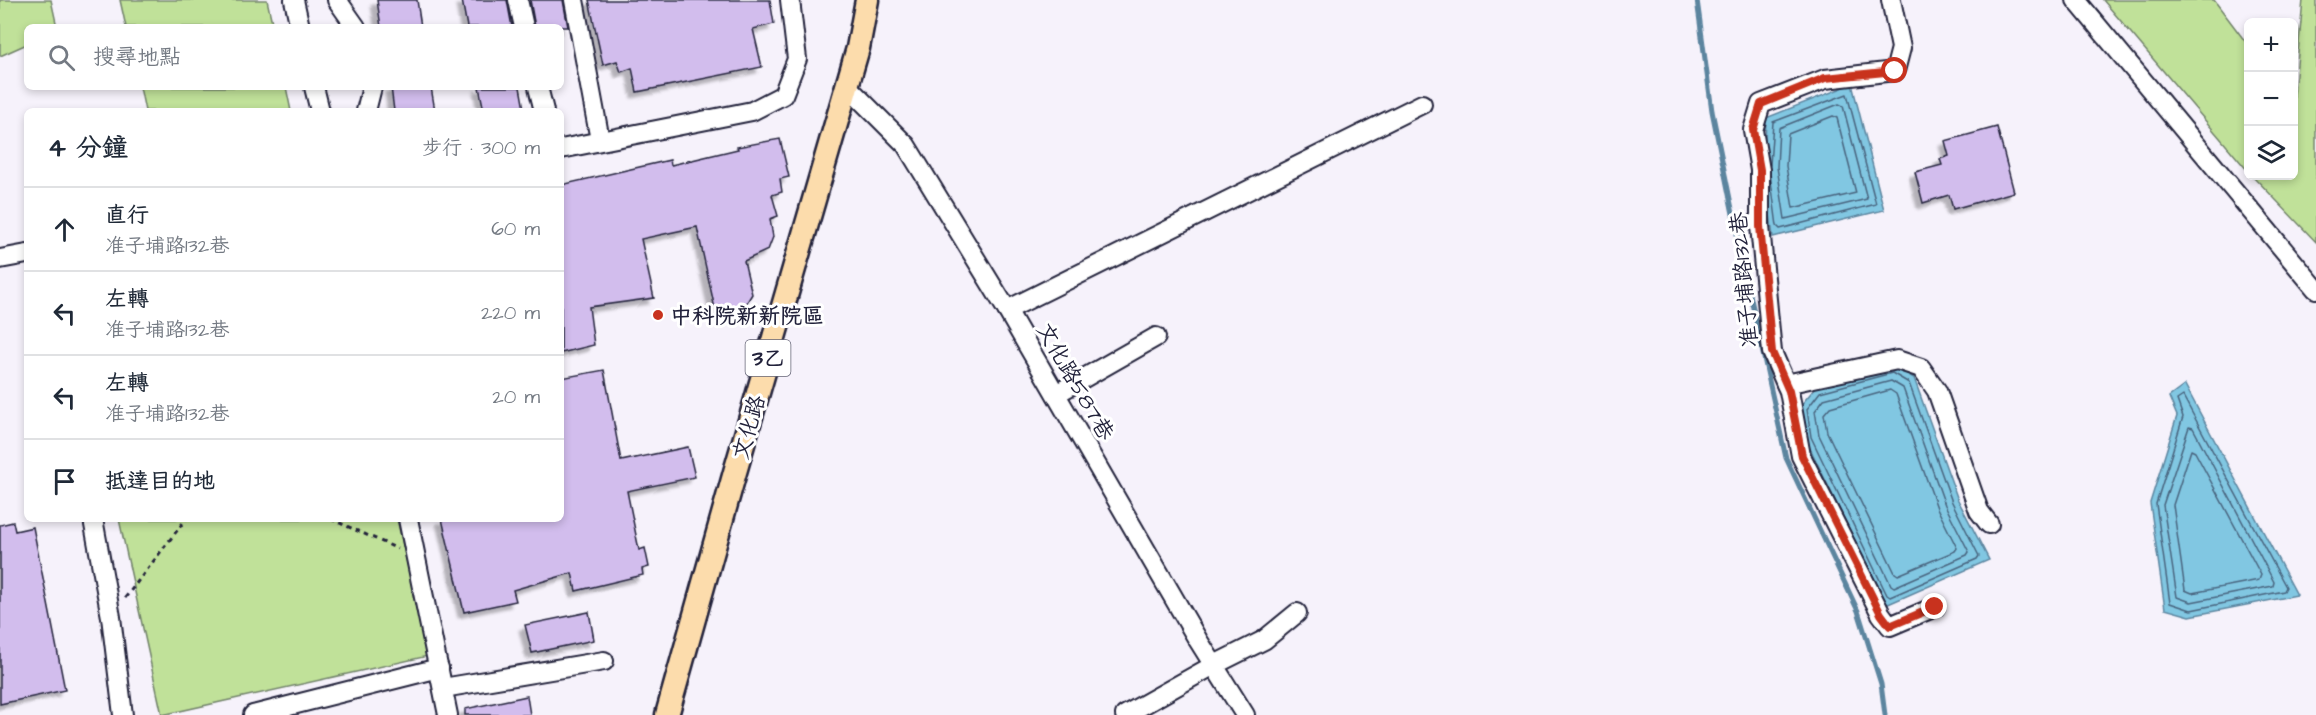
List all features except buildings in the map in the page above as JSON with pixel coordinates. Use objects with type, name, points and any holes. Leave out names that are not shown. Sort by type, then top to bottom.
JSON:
[{"type":"main road","name":"文化路","points":[[667,715],[858,48],[867,0]]},
{"type":"lane","points":[[294,0],[299,24]]},
{"type":"lane","points":[[337,0],[355,24]]},
{"type":"lane","points":[[518,0],[523,24]]},
{"type":"lane","points":[[574,0],[600,140]]},
{"type":"lane","points":[[564,148],[752,111],[783,95],[797,59],[790,0]]},
{"type":"lane","name":"准子埔路132巷","points":[[1891,0],[1902,48],[1895,71],[1825,78],[1761,104],[1753,130],[1760,170],[1760,226],[1772,352],[1786,384],[1802,456],[1881,614],[1890,626],[1935,607]]},
{"type":"lane","points":[[2076,0],[2316,289]]},
{"type":"lane","name":"文化路587巷","points":[[847,86],[906,145],[1008,310],[1245,715]]},
{"type":"lane","points":[[315,90],[319,108]]},
{"type":"lane","points":[[367,108],[371,90]]},
{"type":"lane","points":[[539,90],[543,108]]},
{"type":"lane","points":[[1008,310],[1422,104]]},
{"type":"lane","points":[[0,259],[24,255]]},
{"type":"lane","points":[[1056,394],[1156,337]]},
{"type":"lane","points":[[1786,384],[1897,360],[1921,368],[1937,392],[1978,511],[1989,524]]},
{"type":"lane","points":[[94,522],[111,617],[123,715]]},
{"type":"lane","points":[[409,522],[448,715]]},
{"type":"lane","points":[[1125,715],[1264,640],[1297,613]]},
{"type":"lane","points":[[443,688],[604,661]]},
{"type":"lane","points":[[253,715],[439,668]]},
{"type":"path","points":[[111,617],[184,522]]},
{"type":"path","points":[[338,522],[416,557]]},
{"type":"green space","points":[[0,0],[51,0],[56,24],[24,24],[24,45],[0,56]]},
{"type":"green space","points":[[120,0],[267,0],[272,24],[125,24]]},
{"type":"green space","points":[[2103,0],[2214,0],[2244,40],[2244,166]]},
{"type":"green space","points":[[2303,0],[2316,0],[2316,242],[2257,180],[2298,180],[2298,53]]},
{"type":"green space","points":[[141,90],[287,90],[290,108],[144,108]]},
{"type":"green space","points":[[120,522],[398,522],[428,656],[162,715]]},
{"type":"water","points":[[1852,84],[1884,210],[1773,237],[1764,167],[1766,118]]},
{"type":"water","points":[[1894,366],[1914,378],[1958,500],[1989,560],[1886,605],[1805,438],[1800,406],[1816,387]]},
{"type":"water","points":[[2185,385],[2297,595],[2190,616],[2165,609],[2150,503],[2177,416],[2169,397]]},
{"type":"waterway","points":[[1697,0],[1712,111],[1786,458],[1858,611],[1881,684],[1885,715]]},
{"type":"place","name":"中科院新新院區","points":[[658,315]]},
{"type":"route","points":[[1895,71],[1825,78],[1761,104],[1753,130],[1760,170],[1760,226],[1772,352],[1789,391],[1802,456],[1881,614],[1890,626],[1935,607]]}]
